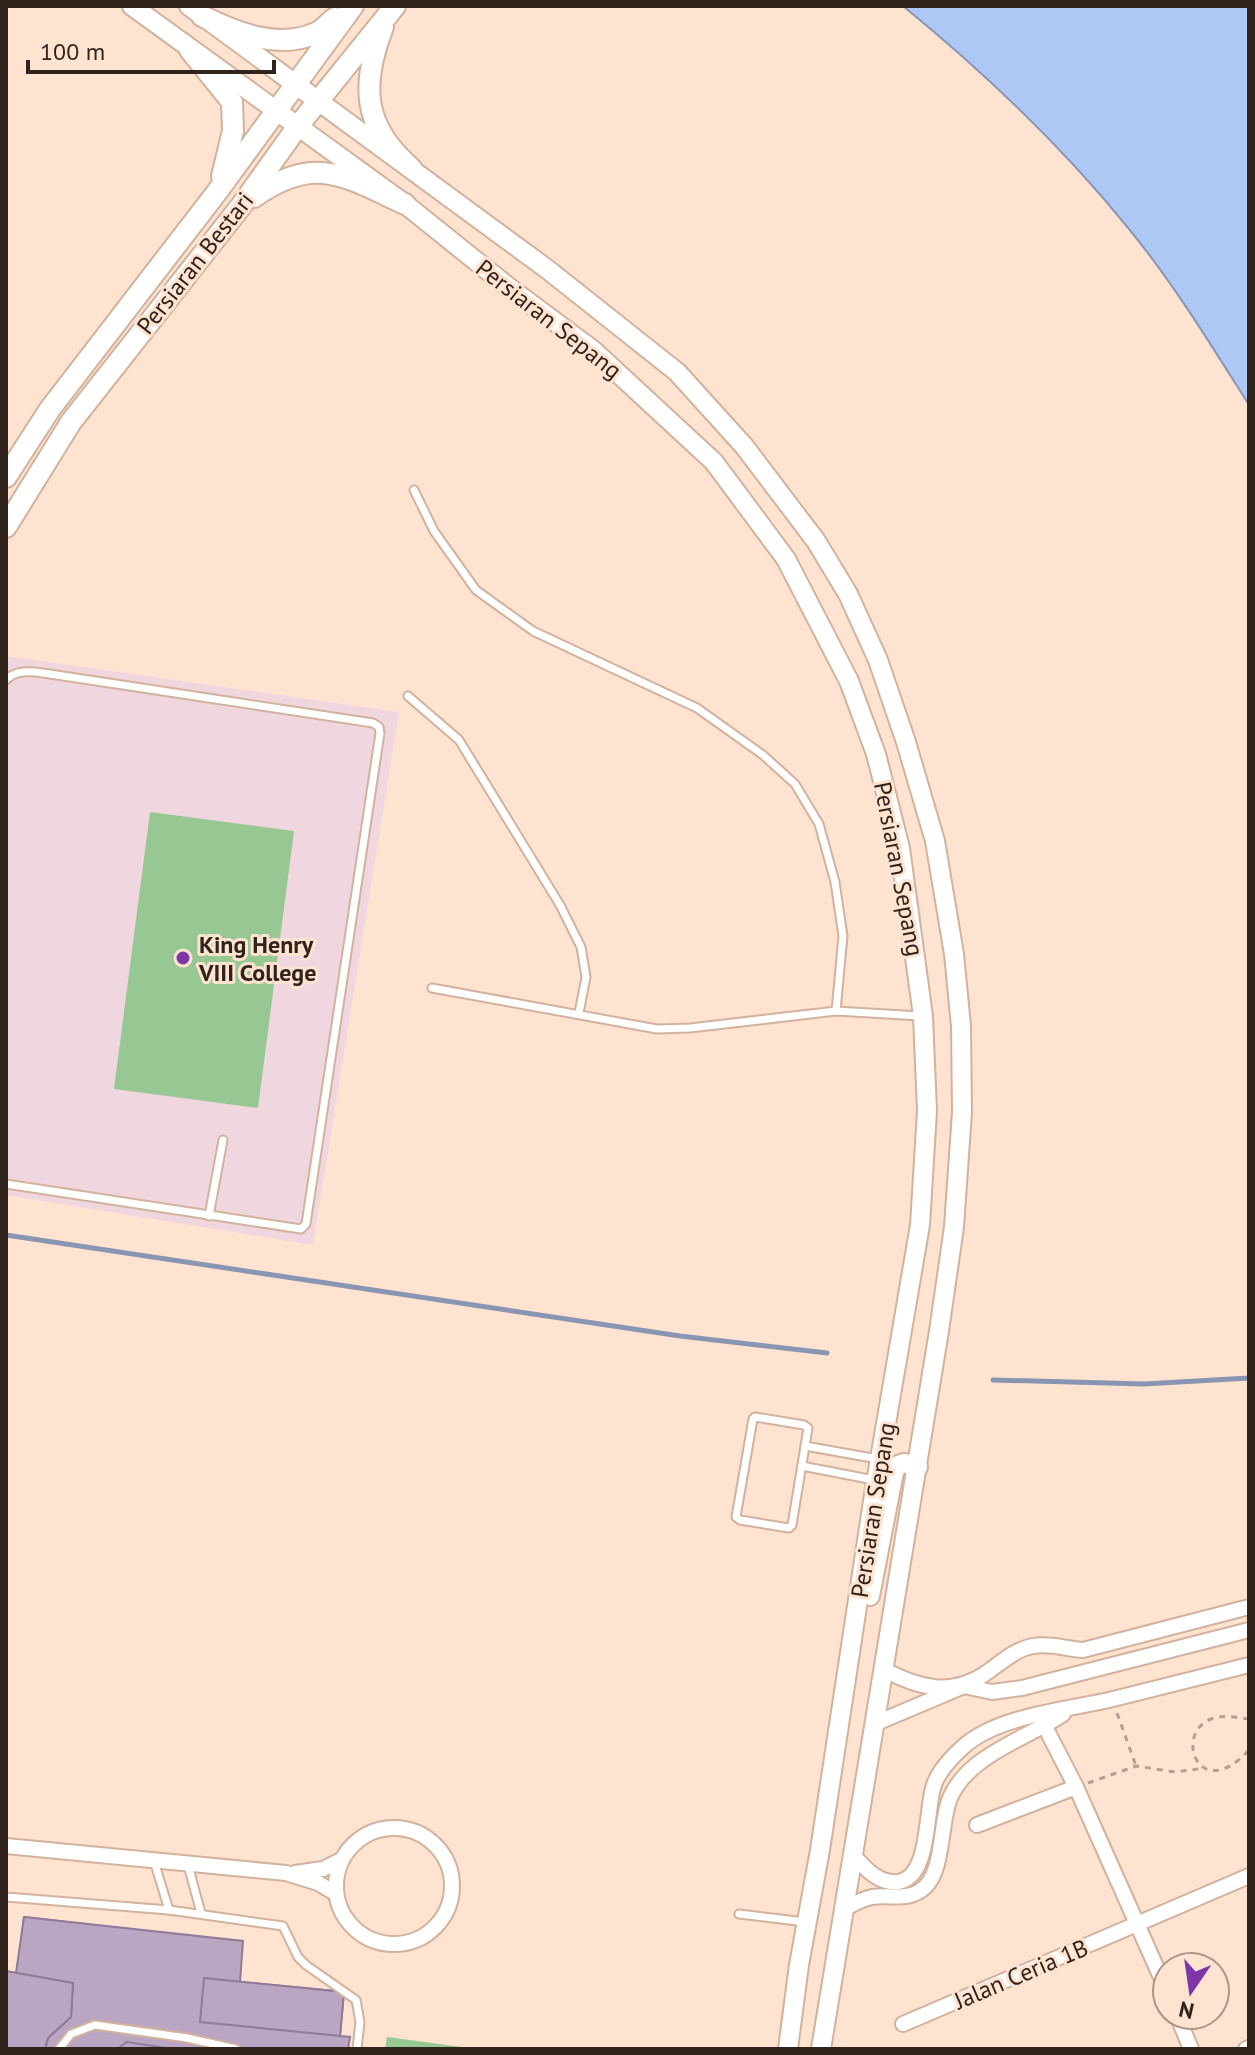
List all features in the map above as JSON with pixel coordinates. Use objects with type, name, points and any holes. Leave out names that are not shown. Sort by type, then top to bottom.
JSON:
[{"type":"main road","points":[[196,11],[231,30],[280,41],[317,33],[351,6]]},
{"type":"main road","name":"Persiaran Bestari","points":[[6,477],[50,409],[217,192],[351,6]]},
{"type":"main road","points":[[391,11],[368,80],[368,104],[377,127],[394,153],[411,168]]},
{"type":"main road","name":"Persiaran Bestari","points":[[6,527],[71,422],[241,206],[318,100],[391,11]]},
{"type":"main road","points":[[190,50],[232,102],[233,131],[217,192]]},
{"type":"main road","points":[[241,206],[277,180],[317,171],[348,178],[405,204]]},
{"type":"street","name":"Persiaran Sepang","points":[[132,6],[405,204],[594,351],[714,462],[786,559],[849,681],[876,754],[900,848],[923,1016],[927,1111],[920,1225],[876,1480],[788,2049]]},
{"type":"street","name":"Persiaran Sepang","points":[[196,11],[547,269],[677,372],[744,446],[816,541],[848,594],[878,660],[906,742],[935,841],[954,954],[961,1026],[962,1112],[954,1227],[918,1467],[821,2049]]},
{"type":"street","points":[[841,1716],[873,1587],[894,1472],[898,1465],[904,1463],[918,1467]]},
{"type":"street","points":[[874,1724],[964,1686],[1010,1655],[1032,1646],[1058,1645],[1083,1650],[1249,1607]]},
{"type":"street","points":[[883,1669],[910,1683],[936,1687],[964,1686],[992,1692],[1022,1688],[1249,1630]]},
{"type":"street","points":[[843,1909],[869,1897],[901,1898],[928,1884],[936,1866],[951,1795],[989,1755],[1042,1721],[1070,1709],[1249,1665]]},
{"type":"street","points":[[1042,1721],[1076,1787],[1151,1953]]},
{"type":"street","points":[[853,1855],[869,1872],[885,1881],[900,1882],[914,1875],[921,1862],[932,1789],[943,1768],[976,1736],[1042,1721]]},
{"type":"street","points":[[977,1825],[1076,1787]]},
{"type":"street","points":[[286,1873],[323,1869],[341,1860],[363,1836],[377,1830],[409,1830],[437,1846],[446,1859],[452,1874],[450,1906],[442,1920],[418,1940],[402,1944],[371,1940],[346,1920],[335,1893],[341,1860]]},
{"type":"street","points":[[6,1846],[286,1873],[318,1883],[335,1893]]},
{"type":"street","name":"Jalan Ceria 1B","points":[[903,2024],[1249,1876]]},
{"type":"lane","points":[[414,490],[434,531],[476,590],[533,631],[697,708],[763,755],[795,784],[819,824],[835,882],[843,936],[836,1011]]},
{"type":"lane","points":[[6,680],[29,671],[373,723],[379,727],[306,1224],[301,1229],[294,1229],[6,1184]]},
{"type":"lane","points":[[408,696],[459,740],[560,905],[581,947],[586,977],[579,1013]]},
{"type":"lane","points":[[432,988],[657,1029],[836,1011],[923,1016]]},
{"type":"lane","points":[[209,1216],[223,1140]]},
{"type":"lane","points":[[759,1417],[806,1425],[805,1446],[792,1525],[789,1528],[737,1519],[753,1419],[759,1417]]},
{"type":"lane","points":[[805,1446],[880,1459]]},
{"type":"lane","points":[[802,1466],[876,1480]]},
{"type":"lane","points":[[154,1859],[169,1910]]},
{"type":"lane","points":[[187,1863],[201,1913]]},
{"type":"lane","points":[[6,1897],[201,1913],[283,1926],[298,1957],[356,2000],[360,2022],[357,2049]]},
{"type":"lane","points":[[739,1914],[807,1922]]},
{"type":"lane","points":[[59,2049],[71,2034],[95,2025],[187,2038],[236,2049]]},
{"type":"path","points":[[1112,1699],[1136,1766]]},
{"type":"path","points":[[1249,1719],[1214,1717],[1204,1722],[1193,1741],[1192,1753],[1195,1761],[1217,1771],[1227,1769],[1249,1750]]},
{"type":"path","points":[[1076,1787],[1136,1766],[1175,1772],[1205,1768]]},
{"type":"shaded area","name":"King Henry VIII College","points":[[6,656],[399,712],[313,1245],[6,1195]]},
{"type":"green space","points":[[150,812],[294,831],[258,1108],[114,1089]]},
{"type":"green space","points":[[387,2037],[477,2049],[385,2049]]},
{"type":"water","points":[[903,6],[1249,6],[1249,405],[1161,271],[1103,198],[1022,112]]},
{"type":"building","points":[[24,1917],[209,1939],[205,1974],[20,1951]]},
{"type":"building","points":[[24,1917],[243,1941],[240,1982],[344,1992],[340,2036],[350,2037],[348,2049],[45,2049],[48,2038],[71,2017],[73,1983],[16,1973]]},
{"type":"building","points":[[6,1971],[73,1983],[71,2017],[48,2038],[45,2049],[6,2049]]},
{"type":"building","points":[[204,1978],[344,1992],[340,2036],[200,2022]]},
{"type":"building","points":[[127,2042],[173,2049],[117,2049]]},
{"type":"waterway","points":[[6,1235],[680,1336],[827,1353]]},
{"type":"waterway","points":[[993,1380],[1144,1384],[1249,1378]]},
{"type":"place","name":"King Henry VIII College","points":[[183,958]]}]
